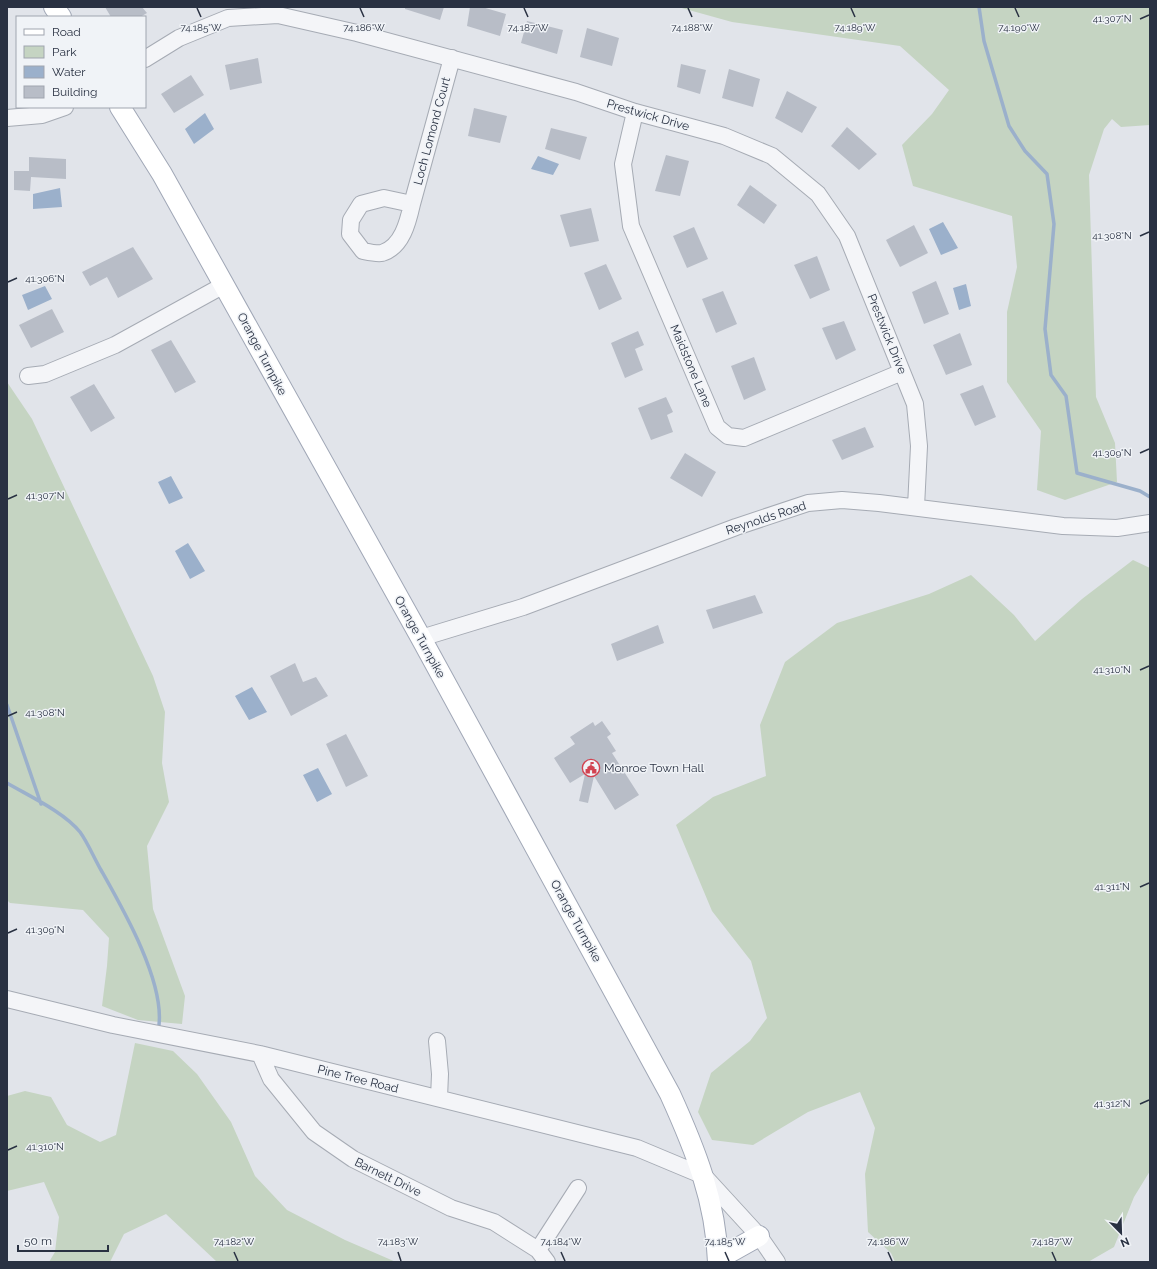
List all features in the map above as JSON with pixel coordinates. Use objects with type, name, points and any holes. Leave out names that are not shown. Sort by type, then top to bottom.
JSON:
[{"type":"main road","points":[[54,7],[60,16]]},
{"type":"main road","name":"Orange Turnpike","points":[[121,108],[162,174],[277,383],[421,638],[670,1094],[693,1143],[704,1176],[714,1223],[718,1260]]},
{"type":"main road","points":[[718,1260],[759,1236]]},
{"type":"street","name":"Prestwick Drive","points":[[146,58],[179,38],[228,18],[278,15],[357,33],[576,92],[635,112],[724,136],[772,156],[818,194],[847,236],[914,404],[919,446],[916,507]]},
{"type":"street","name":"Loch Lomond Court","points":[[412,204],[452,58]]},
{"type":"street","points":[[7,118],[42,115],[62,108]]},
{"type":"street","name":"Maidstone Lane","points":[[635,112],[623,164],[631,226],[717,427],[728,436],[744,438],[902,372]]},
{"type":"street","points":[[28,376],[45,374],[115,345],[224,285]]},
{"type":"street","name":"Reynolds Road","points":[[421,638],[523,607],[736,527],[808,503],[842,500],[916,507],[1063,526],[1117,528],[1150,523]]},
{"type":"street","name":"Pine Tree Road","points":[[7,999],[113,1025],[260,1054],[637,1148],[704,1176]]},
{"type":"street","points":[[437,1041],[440,1074],[439,1098]]},
{"type":"street","name":"Barnett Drive","points":[[260,1054],[271,1079],[321,1138],[353,1160],[451,1208],[494,1222],[542,1256]]},
{"type":"street","points":[[704,1176],[759,1236],[777,1262]]},
{"type":"street","points":[[542,1256],[578,1188]]},
{"type":"green space","points":[[678,7],[1150,7],[1150,125],[1121,127],[1112,119],[1104,129],[1089,175],[1096,397],[1115,443],[1117,482],[1065,500],[1037,490],[1041,431],[1007,382],[1007,312],[1017,267],[1012,216],[913,186],[902,145],[932,114],[949,90],[900,46],[732,22]]},
{"type":"green space","points":[[7,382],[32,419],[153,676],[165,712],[162,763],[169,802],[147,846],[153,909],[185,996],[182,1024],[138,1020],[102,1006],[109,938],[83,910],[10,903],[7,900]]},
{"type":"green space","points":[[1133,560],[1150,568],[1150,1171],[1134,1197],[1114,1247],[1088,1262],[895,1262],[891,1253],[868,1232],[865,1174],[875,1128],[860,1092],[808,1112],[753,1145],[712,1140],[698,1112],[711,1073],[750,1041],[767,1018],[751,961],[712,911],[676,825],[713,797],[766,776],[760,725],[785,662],[837,623],[929,594],[971,575],[1014,615],[1035,641],[1082,599]]},
{"type":"green space","points":[[135,1043],[173,1051],[197,1074],[231,1122],[255,1176],[287,1210],[345,1240],[396,1262],[217,1262],[166,1214],[124,1234],[110,1262],[49,1262],[55,1252],[59,1217],[44,1182],[7,1191],[7,1096],[25,1091],[51,1097],[67,1125],[100,1142],[116,1135]]},
{"type":"water","points":[[205,113],[214,129],[194,144],[185,129]]},
{"type":"water","points":[[538,156],[559,164],[553,175],[531,169]]},
{"type":"water","points":[[60,188],[62,207],[33,209],[33,194]]},
{"type":"water","points":[[943,222],[958,248],[941,255],[929,229]]},
{"type":"water","points":[[966,284],[971,306],[959,310],[953,288]]},
{"type":"water","points":[[45,286],[52,299],[28,310],[22,295]]},
{"type":"water","points":[[171,476],[183,498],[169,504],[158,482]]},
{"type":"water","points":[[188,543],[205,571],[190,579],[175,551]]},
{"type":"water","points":[[252,687],[267,712],[249,720],[235,696]]},
{"type":"water","points":[[318,768],[332,794],[317,802],[303,775]]},
{"type":"building","points":[[105,7],[142,7],[147,13],[142,16],[110,16]]},
{"type":"building","points":[[405,7],[444,7],[440,20],[405,9]]},
{"type":"building","points":[[470,7],[482,7],[506,14],[500,36],[467,26]]},
{"type":"building","points":[[527,21],[563,30],[557,54],[521,43]]},
{"type":"building","points":[[587,28],[619,38],[612,66],[580,57]]},
{"type":"building","points":[[258,58],[262,83],[230,90],[225,65]]},
{"type":"building","points":[[681,64],[706,70],[700,94],[677,87]]},
{"type":"building","points":[[729,69],[760,79],[753,107],[722,98]]},
{"type":"building","points":[[191,75],[204,95],[174,113],[161,94]]},
{"type":"building","points":[[787,91],[817,107],[802,133],[775,118]]},
{"type":"building","points":[[474,108],[507,116],[500,143],[468,136]]},
{"type":"building","points":[[847,127],[877,154],[859,170],[831,146]]},
{"type":"building","points":[[551,128],[587,137],[580,160],[545,149]]},
{"type":"building","points":[[666,155],[689,161],[680,196],[655,191]]},
{"type":"building","points":[[29,157],[66,159],[66,179],[31,177],[30,191],[14,190],[14,171],[29,171]]},
{"type":"building","points":[[750,185],[777,205],[764,224],[737,205]]},
{"type":"building","points":[[591,208],[599,241],[570,247],[560,215]]},
{"type":"building","points":[[914,225],[928,253],[900,267],[886,240]]},
{"type":"building","points":[[694,227],[708,259],[687,268],[673,236]]},
{"type":"building","points":[[133,247],[153,279],[118,298],[107,277],[90,286],[82,272]]},
{"type":"building","points":[[817,256],[830,290],[810,299],[794,265]]},
{"type":"building","points":[[606,264],[622,299],[599,310],[584,273]]},
{"type":"building","points":[[936,281],[949,314],[924,324],[912,292]]},
{"type":"building","points":[[723,291],[737,324],[716,333],[702,299]]},
{"type":"building","points":[[52,309],[64,332],[31,348],[19,325]]},
{"type":"building","points":[[844,321],[856,350],[836,360],[822,328]]},
{"type":"building","points":[[638,331],[644,345],[635,349],[643,370],[625,378],[611,343]]},
{"type":"building","points":[[960,333],[972,365],[946,375],[933,345]]},
{"type":"building","points":[[171,340],[196,382],[175,393],[151,350]]},
{"type":"building","points":[[754,357],[766,390],[744,400],[731,366]]},
{"type":"building","points":[[94,384],[115,418],[91,432],[70,397]]},
{"type":"building","points":[[983,385],[996,417],[975,426],[960,394]]},
{"type":"building","points":[[666,397],[673,412],[667,415],[673,432],[651,440],[638,408]]},
{"type":"building","points":[[865,427],[874,447],[842,460],[832,440]]},
{"type":"building","points":[[685,453],[716,472],[702,497],[670,478]]},
{"type":"building","points":[[755,595],[763,613],[713,629],[706,610]]},
{"type":"building","points":[[658,625],[664,643],[617,661],[611,644]]},
{"type":"building","points":[[295,663],[303,682],[316,677],[328,696],[291,716],[270,676]]},
{"type":"building","name":"Monroe Town Hall","points":[[602,721],[611,734],[607,737],[616,751],[612,753],[639,795],[615,810],[594,776],[588,803],[579,801],[585,774],[570,783],[554,758],[575,744],[570,737],[593,722],[595,726]]},
{"type":"building","points":[[346,734],[368,776],[346,787],[326,744]]},
{"type":"waterway","points":[[979,7],[984,41],[1009,126],[1025,151],[1047,174],[1054,224],[1045,329],[1051,375],[1066,396],[1077,473],[1140,491],[1150,497]]},
{"type":"waterway","points":[[7,705],[41,804]]},
{"type":"waterway","points":[[7,783],[56,811],[73,825],[83,836],[120,904],[149,966],[159,1007],[159,1025]]},
{"type":"place","name":"Monroe Town Hall","points":[[591,768]]}]
